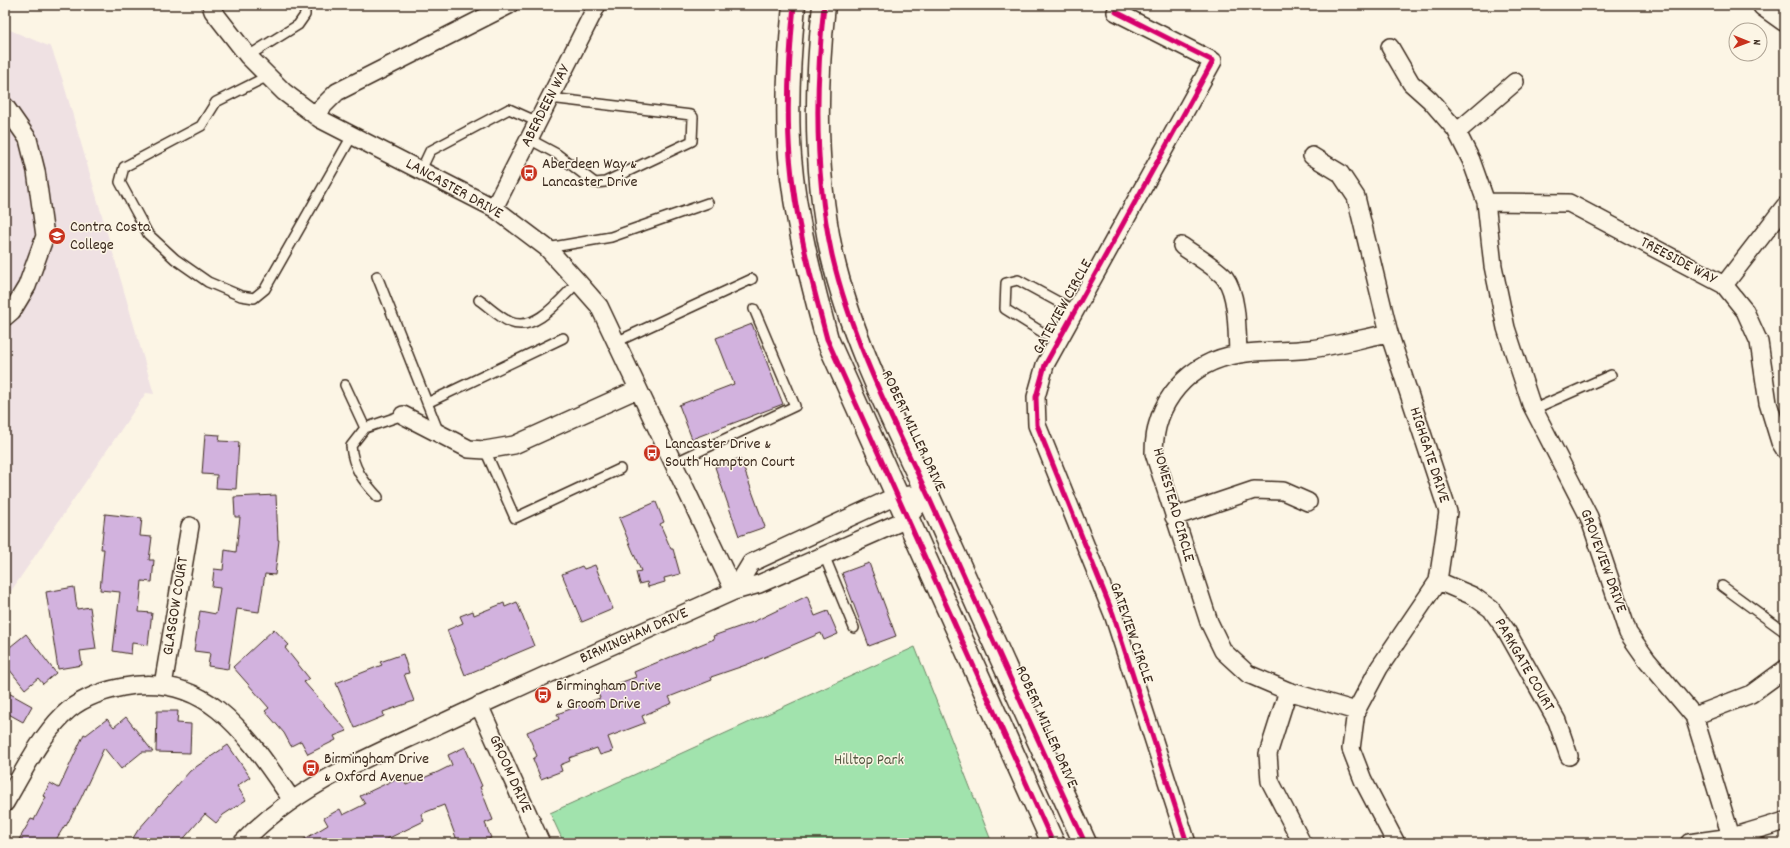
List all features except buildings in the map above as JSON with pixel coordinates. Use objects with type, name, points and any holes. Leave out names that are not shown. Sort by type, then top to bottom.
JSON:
[{"type":"main road","points":[[794,5],[789,51],[789,144],[795,198],[806,261],[827,339],[896,496],[1054,843]]},
{"type":"main road","name":"ROBERT MILLER DRIVE","points":[[824,5],[819,48],[816,108],[821,190],[833,255],[862,352],[1085,843]]},
{"type":"main road","points":[[1764,5],[1785,20]]},
{"type":"street","name":"LANCASTER DRIVE","points":[[211,5],[213,11],[248,56],[284,92],[314,115],[352,136],[494,208],[547,248],[578,282],[599,306],[734,591]]},
{"type":"street","points":[[314,115],[337,92],[509,5]]},
{"type":"street","name":"ABERDEEN WAY","points":[[494,208],[597,5]]},
{"type":"street","name":"GATEVIEW CIRCLE","points":[[1116,12],[1213,61],[1045,365],[1036,397],[1037,425],[1112,614],[1187,843]]},
{"type":"street","name":"GROVEVIEW DRIVE","points":[[1390,47],[1411,83],[1430,100],[1457,132],[1471,160],[1486,202],[1493,266],[1506,328],[1534,409],[1589,516],[1628,633],[1647,660],[1694,716],[1732,840]]},
{"type":"street","points":[[1457,132],[1515,82]]},
{"type":"street","points":[[5,106],[28,139],[39,191],[45,236],[27,286],[12,311],[5,317]]},
{"type":"street","name":"HIGHGATE DRIVE","points":[[1312,156],[1340,173],[1356,197],[1390,333],[1448,512],[1438,581],[1379,668],[1356,711],[1352,749],[1363,780],[1396,843]]},
{"type":"street","name":"TREESIDE WAY","points":[[1486,202],[1568,203],[1724,285],[1745,311],[1759,342],[1768,403],[1780,442],[1785,450]]},
{"type":"street","points":[[1724,285],[1785,206]]},
{"type":"street","points":[[1182,246],[1224,278],[1230,288],[1235,309],[1238,354]]},
{"type":"street","name":"HOMESTEAD CIRCLE","points":[[1356,711],[1288,691],[1248,674],[1223,651],[1209,622],[1174,517],[1154,452],[1154,435],[1160,416],[1174,390],[1196,370],[1238,354],[1309,349],[1390,333]]},
{"type":"street","points":[[403,414],[440,435],[469,449],[485,450],[514,445],[638,389]]},
{"type":"street","points":[[1174,517],[1254,490],[1283,491],[1308,502]]},
{"type":"street","points":[[734,591],[751,563],[896,496],[927,494]]},
{"type":"street","name":"BIRMINGHAM DRIVE","points":[[242,843],[292,800],[352,765],[479,705],[734,591],[759,584],[907,519],[927,494]]},
{"type":"street","name":"GLASGOW COURT","points":[[163,685],[190,526]]},
{"type":"street","name":"PARKGATE COURT","points":[[1438,581],[1473,596],[1491,609],[1506,630],[1557,721],[1569,756]]},
{"type":"street","points":[[1694,716],[1752,694],[1785,669]]},
{"type":"street","points":[[5,803],[42,739],[64,714],[92,696],[112,689],[136,684],[163,685],[203,698],[232,721],[246,735],[292,800]]},
{"type":"street","points":[[1288,691],[1268,754],[1270,781],[1302,843]]},
{"type":"street","name":"GROOM DRIVE","points":[[479,705],[541,843]]},
{"type":"street","points":[[1689,843],[1732,840],[1785,821]]},
{"type":"lane","points":[[248,56],[298,25],[305,15],[305,5]]},
{"type":"lane","points":[[268,76],[216,102],[201,126],[124,167],[120,182],[148,234],[175,259],[208,282],[241,296],[254,298],[265,288],[352,136]]},
{"type":"lane","points":[[529,140],[557,154],[595,183],[605,182],[692,142],[692,115],[550,98]]},
{"type":"lane","points":[[421,170],[430,151],[509,109],[538,122]]},
{"type":"lane","points":[[547,248],[611,236],[708,203]]},
{"type":"lane","points":[[377,276],[440,435]]},
{"type":"lane","points":[[616,342],[752,279]]},
{"type":"lane","points":[[1058,342],[1004,309],[1006,283],[1018,280],[1075,311]]},
{"type":"lane","points":[[479,300],[510,322],[522,325],[537,320],[578,282]]},
{"type":"lane","points":[[674,463],[795,406],[754,309]]},
{"type":"lane","points":[[427,404],[563,338]]},
{"type":"lane","points":[[1534,409],[1611,375]]},
{"type":"lane","points":[[345,385],[365,428]]},
{"type":"lane","points":[[378,497],[362,478],[352,460],[351,446],[365,428],[403,414]]},
{"type":"lane","points":[[485,450],[515,518],[620,469]]},
{"type":"lane","points":[[824,555],[854,628]]},
{"type":"lane","points":[[1722,586],[1785,632]]},
{"type":"shaded area","name":"Contra Costa College","points":[[5,28],[51,47],[62,78],[154,394],[146,393],[5,600]]},
{"type":"green space","name":"Hilltop Park","points":[[915,647],[992,843],[564,843],[550,813]]},
{"type":"cycle path","points":[[794,5],[788,119],[792,180],[800,226],[827,339],[1053,843]]},
{"type":"cycle path","points":[[824,5],[819,67],[819,161],[826,224],[840,287],[862,349],[888,410],[1085,843]]},
{"type":"cycle path","points":[[1116,12],[1213,61],[1045,365],[1036,397],[1037,425],[1113,614],[1187,843]]},
{"type":"place","name":"Aberdeen Way & Lancaster Drive","points":[[529,173]]},
{"type":"place","name":"Contra Costa College","points":[[57,236]]},
{"type":"place","name":"Lancaster Drive & South Hampton Court","points":[[652,453]]},
{"type":"place","name":"Birmingham Drive & Groom Drive","points":[[543,695]]},
{"type":"place","name":"Birmingham Drive & Oxford Avenue","points":[[311,768]]}]
